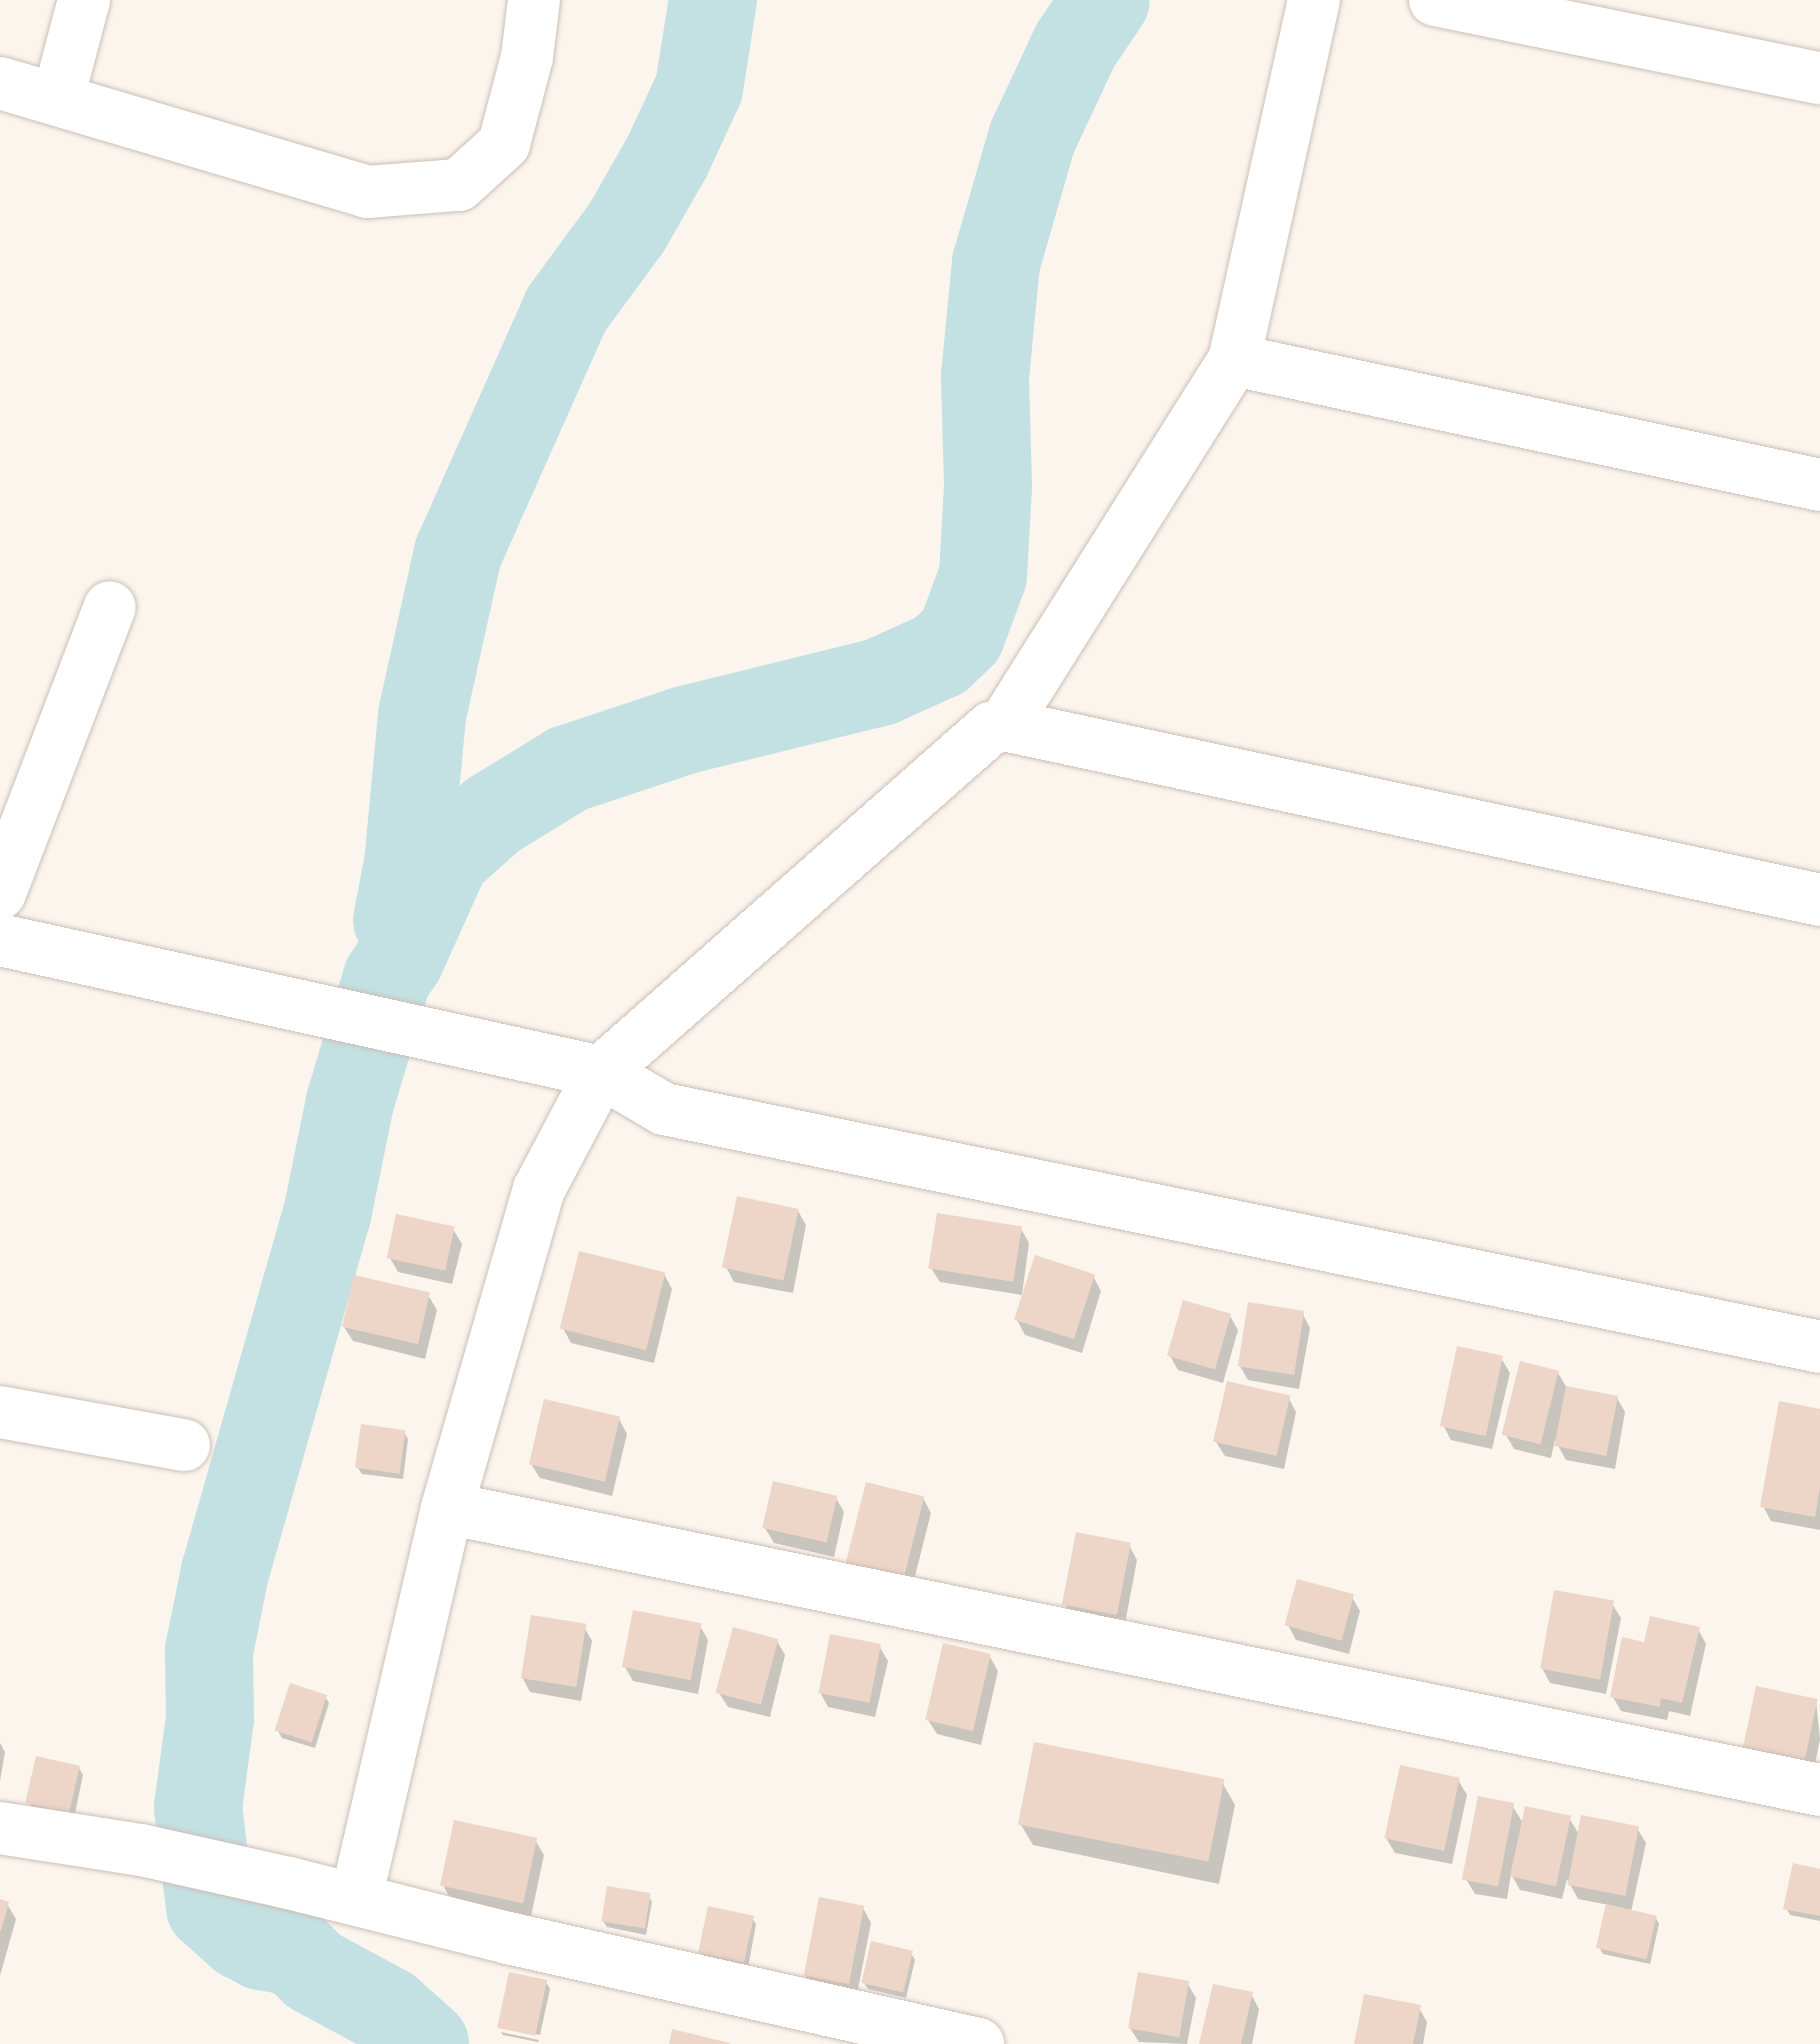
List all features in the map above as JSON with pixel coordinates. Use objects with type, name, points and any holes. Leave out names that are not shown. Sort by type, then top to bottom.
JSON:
[{"type":"street","points":[[58,98],[84,0]]},
{"type":"street","points":[[0,83],[368,192],[460,184],[504,144],[526,58],[534,0]]},
{"type":"street","points":[[1004,724],[1234,360],[1314,0]]},
{"type":"street","points":[[1436,0],[1820,78]]},
{"type":"street","points":[[1234,360],[1820,485]]},
{"type":"street","points":[[0,892],[110,607]]},
{"type":"street","points":[[356,1900],[447,1508],[539,1189],[601,1072],[990,728],[1004,724],[1820,900]]},
{"type":"street","points":[[0,940],[601,1072],[664,1109],[1820,1347]]},
{"type":"street","points":[[0,1412],[184,1446]]},
{"type":"street","points":[[447,1508],[1820,1790]]},
{"type":"street","points":[[0,1828],[141,1850],[289,1882],[978,2044]]},
{"type":"building","points":[[737,1196],[799,1209],[783,1281],[722,1267]]},
{"type":"building","points":[[937,1213],[1022,1226],[1013,1282],[928,1268]]},
{"type":"building","points":[[396,1214],[455,1226],[445,1270],[387,1258]]},
{"type":"building","points":[[579,1251],[665,1273],[646,1350],[560,1329]]},
{"type":"building","points":[[1035,1255],[1095,1274],[1074,1339],[1014,1320]]},
{"type":"building","points":[[354,1275],[430,1293],[418,1344],[342,1327]]},
{"type":"building","points":[[1183,1300],[1231,1314],[1215,1370],[1167,1356]]},
{"type":"building","points":[[1248,1302],[1304,1311],[1294,1375],[1238,1366]]},
{"type":"building","points":[[1457,1346],[1503,1356],[1486,1436],[1440,1426]]},
{"type":"building","points":[[1520,1361],[1559,1371],[1540,1444],[1502,1435]]},
{"type":"building","points":[[1227,1381],[1290,1396],[1276,1456],[1213,1441]]},
{"type":"building","points":[[1566,1386],[1618,1396],[1606,1456],[1554,1446]]},
{"type":"building","points":[[544,1399],[620,1417],[605,1482],[529,1464]]},
{"type":"building","points":[[1779,1401],[1820,1409],[1820,1487],[1815,1517],[1760,1507]]},
{"type":"building","points":[[361,1424],[406,1430],[399,1474],[355,1468]]},
{"type":"building","points":[[773,1481],[837,1496],[827,1543],[762,1528]]},
{"type":"building","points":[[866,1482],[924,1497],[903,1583],[844,1568]]},
{"type":"building","points":[[1076,1532],[1131,1543],[1117,1615],[1062,1605]]},
{"type":"building","points":[[1297,1579],[1354,1594],[1342,1641],[1285,1625]]},
{"type":"building","points":[[1554,1590],[1614,1601],[1600,1679],[1540,1669]]},
{"type":"building","points":[[633,1610],[702,1623],[691,1680],[622,1667]]},
{"type":"building","points":[[531,1615],[586,1624],[576,1687],[521,1678]]},
{"type":"building","points":[[1650,1616],[1700,1627],[1682,1703],[1661,1698],[1660,1707],[1610,1697],[1622,1637],[1644,1642]]},
{"type":"building","points":[[733,1627],[778,1639],[761,1705],[715,1693]]},
{"type":"building","points":[[830,1634],[881,1644],[870,1703],[819,1693]]},
{"type":"building","points":[[943,1643],[991,1654],[973,1731],[925,1720]]},
{"type":"building","points":[[290,1683],[327,1695],[312,1743],[275,1731]]},
{"type":"building","points":[[1756,1686],[1818,1699],[1805,1761],[1743,1748]]},
{"type":"building","points":[[1034,1742],[1224,1779],[1208,1861],[1018,1824]]},
{"type":"building","points":[[36,1756],[80,1766],[69,1813],[25,1803]]},
{"type":"building","points":[[1400,1765],[1460,1778],[1444,1851],[1384,1838]]},
{"type":"building","points":[[1478,1796],[1514,1803],[1498,1886],[1462,1879]]},
{"type":"building","points":[[1525,1806],[1571,1816],[1556,1886],[1510,1876]]},
{"type":"building","points":[[1581,1815],[1639,1826],[1625,1896],[1567,1885]]},
{"type":"building","points":[[454,1820],[537,1838],[523,1903],[440,1886]]},
{"type":"building","points":[[1793,1863],[1820,1869],[1820,1916],[1783,1909]]},
{"type":"building","points":[[607,1886],[650,1893],[645,1928],[601,1922]]},
{"type":"building","points":[[819,1897],[864,1906],[849,1984],[804,1976]]},
{"type":"building","points":[[0,1899],[9,1902],[1,1931],[0,1931]]},
{"type":"building","points":[[1606,1904],[1657,1916],[1647,1960],[1596,1948]]},
{"type":"building","points":[[708,1906],[754,1916],[744,1963],[698,1953]]},
{"type":"building","points":[[871,1941],[913,1951],[903,1993],[861,1983]]},
{"type":"building","points":[[509,1972],[547,1980],[535,2036],[497,2028]]},
{"type":"building","points":[[1138,1972],[1189,1981],[1179,2037],[1128,2028]]},
{"type":"building","points":[[1213,1984],[1253,1992],[1241,2044],[1199,2044]]},
{"type":"building","points":[[1364,1994],[1421,2005],[1413,2044],[1354,2044]]},
{"type":"building","points":[[672,2029],[730,2043],[730,2044],[669,2044]]},
{"type":"waterway","points":[[397,920],[408,864],[422,715],[458,553],[566,310],[627,227],[667,157],[699,88],[713,0]]},
{"type":"waterway","points":[[425,2044],[388,2011],[314,1971],[295,1952],[262,1946],[242,1936],[210,1907],[198,1807],[210,1718],[209,1651],[225,1572],[327,1215],[350,1102],[387,978],[401,957],[446,857],[493,815],[568,769],[685,730],[880,682],[940,655],[961,635],[983,576],[988,486],[985,377],[996,263],[1032,138],[1075,46],[1106,0]]}]
